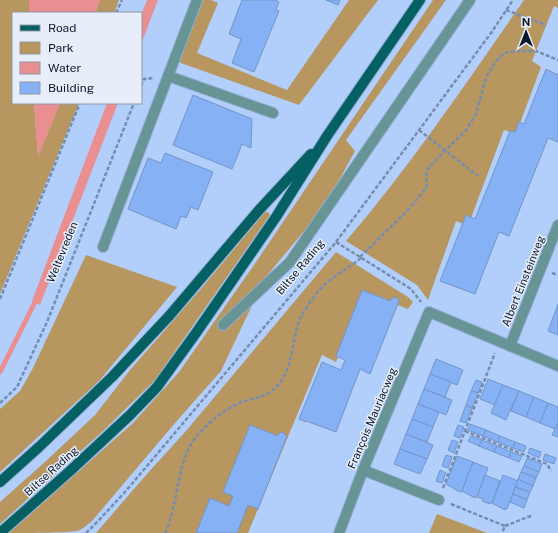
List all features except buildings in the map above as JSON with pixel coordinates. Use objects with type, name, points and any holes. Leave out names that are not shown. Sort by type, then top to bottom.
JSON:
[{"type":"main road","name":"Biltse Rading","points":[[0,533],[70,471],[157,387],[205,321],[276,217],[327,136],[420,0]]},
{"type":"main road","name":"Biltse Rading","points":[[0,482],[112,377],[170,315],[259,210],[327,136]]},
{"type":"street","points":[[103,247],[197,0]]},
{"type":"street","points":[[223,325],[290,262],[470,0]]},
{"type":"street","points":[[168,76],[273,113]]},
{"type":"street","name":"Albert Einsteinweg","points":[[510,346],[558,225]]},
{"type":"street","name":"Albert Einsteinweg","points":[[429,312],[558,366]]},
{"type":"street","name":"François Mauriacweg","points":[[339,533],[363,470],[429,312]]},
{"type":"street","points":[[363,470],[439,500]]},
{"type":"path","points":[[116,12],[122,0]]},
{"type":"path","name":"Biltse Rading","points":[[86,533],[125,492],[336,242],[491,33],[513,0]]},
{"type":"path","points":[[506,10],[546,25]]},
{"type":"path","points":[[165,533],[172,514],[182,468],[196,437],[215,417],[236,404],[259,398],[274,389],[283,378],[301,316],[322,287],[360,258],[408,210],[426,187],[427,170],[466,130],[476,114],[486,78],[495,62],[504,52],[517,51],[536,51],[558,60]]},
{"type":"path","points":[[0,299],[80,104]]},
{"type":"path","name":"Weltevreden","points":[[0,404],[17,387],[47,322],[134,104]]},
{"type":"path","points":[[419,130],[478,176]]},
{"type":"path","points":[[336,242],[411,289],[429,312]]},
{"type":"path","points":[[499,341],[439,500],[505,526],[533,515]]},
{"type":"path","points":[[465,431],[547,464],[551,471]]},
{"type":"path","points":[[502,533],[505,526]]},
{"type":"green space","points":[[0,0],[29,0],[29,12],[12,12],[12,104],[34,104],[38,156],[60,104],[79,104],[0,294]]},
{"type":"green space","points":[[100,0],[119,0],[114,12],[95,12]]},
{"type":"green space","points":[[200,0],[211,0],[218,3],[197,53],[287,90],[349,0],[378,0],[299,105],[178,62]]},
{"type":"green space","points":[[433,0],[446,0],[346,140],[355,151],[325,206],[265,278],[221,371],[92,521],[85,527],[77,531],[70,532],[9,533],[133,423],[179,372],[254,265]]},
{"type":"green space","points":[[524,0],[558,0],[558,8],[554,6],[532,61],[541,67],[516,134],[504,130],[468,226],[456,221],[428,300],[417,285],[346,241],[416,153]]},
{"type":"green space","points":[[265,212],[268,212],[270,215],[155,380],[104,430],[0,524],[0,502],[95,415],[130,370],[200,290]]},
{"type":"green space","points":[[336,252],[408,297],[413,302],[408,309],[365,292],[336,362],[322,355],[248,533],[96,533],[186,431]]},
{"type":"green space","points":[[86,255],[177,287],[99,381],[0,472],[0,409],[20,391],[32,370]]},
{"type":"green space","points":[[437,514],[487,533],[429,533]]},
{"type":"water","points":[[29,0],[100,0],[95,12],[29,12]]},
{"type":"water","points":[[147,0],[158,0],[142,41],[142,12]]},
{"type":"water","points":[[34,104],[60,104],[38,157]]},
{"type":"water","points":[[107,104],[118,104],[40,305],[32,301]]},
{"type":"waterway","points":[[0,372],[38,296]]}]
